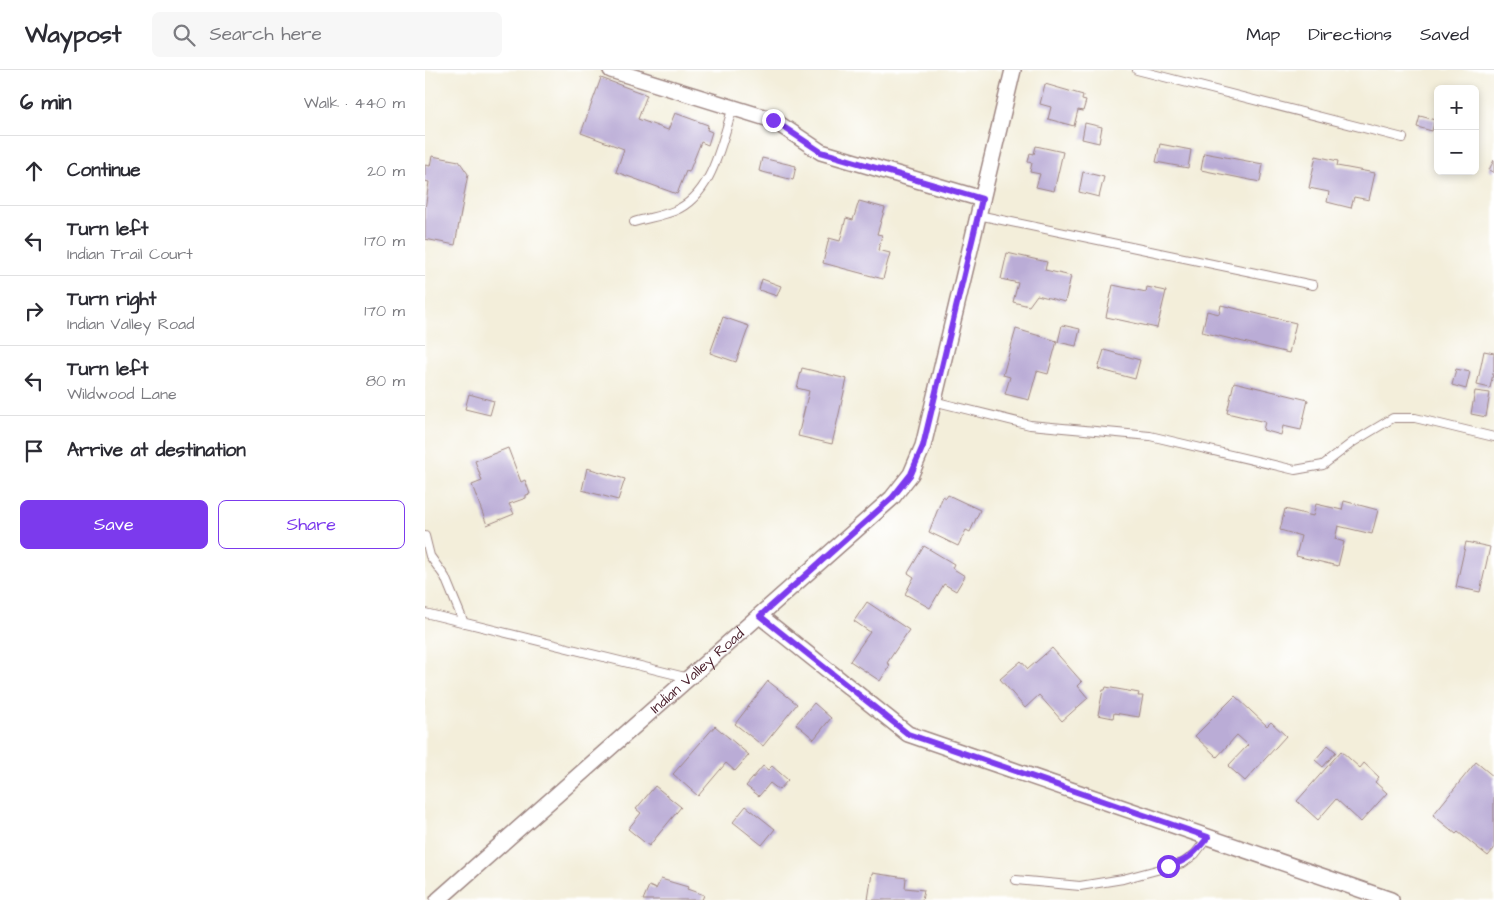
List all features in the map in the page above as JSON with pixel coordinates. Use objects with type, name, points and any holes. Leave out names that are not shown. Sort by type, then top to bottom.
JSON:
[{"type":"street","points":[[611,70],[773,120],[821,152],[982,199]]},
{"type":"street","name":"Indian Valley Road","points":[[437,900],[892,498],[911,474],[923,446],[1013,70]]},
{"type":"street","points":[[760,616],[908,734],[1391,900]]},
{"type":"lane","points":[[1137,70],[1403,138]]},
{"type":"lane","points":[[634,222],[676,210],[695,197],[710,174],[733,107]]},
{"type":"lane","points":[[978,215],[1313,285]]},
{"type":"lane","points":[[933,401],[1030,425],[1150,436],[1295,470],[1323,465],[1359,437],[1393,418],[1415,418],[1494,437]]},
{"type":"lane","points":[[425,536],[430,556],[445,577],[465,623]]},
{"type":"lane","points":[[425,614],[689,678]]},
{"type":"lane","points":[[1016,880],[1079,886],[1123,879],[1183,863],[1195,854],[1208,837]]},
{"type":"building","points":[[601,78],[647,95],[638,119],[668,130],[675,113],[708,125],[707,130],[712,132],[708,145],[701,142],[689,172],[686,171],[677,194],[616,172],[624,149],[581,133]]},
{"type":"building","points":[[1045,84],[1083,95],[1082,100],[1086,101],[1083,111],[1078,110],[1074,126],[1048,119],[1051,107],[1040,104]]},
{"type":"building","points":[[1420,116],[1434,120],[1432,131],[1417,127]]},
{"type":"building","points":[[1085,123],[1102,127],[1099,143],[1082,139]]},
{"type":"building","points":[[1160,144],[1191,150],[1188,168],[1156,162]]},
{"type":"building","points":[[1036,146],[1063,152],[1054,191],[1036,187],[1040,174],[1030,172],[1032,163],[1028,162],[1030,153],[1034,154]]},
{"type":"building","points":[[1204,153],[1263,164],[1260,182],[1201,170]]},
{"type":"building","points":[[432,156],[459,161],[468,174],[455,245],[425,239],[425,209],[429,182],[425,181],[425,165],[430,166]]},
{"type":"building","points":[[1316,156],[1338,161],[1337,166],[1375,173],[1369,200],[1354,197],[1351,208],[1327,202],[1329,192],[1309,188]]},
{"type":"building","points":[[762,158],[796,166],[793,180],[759,171]]},
{"type":"building","points":[[1494,160],[1494,173],[1489,170]]},
{"type":"building","points":[[1083,172],[1104,177],[1099,197],[1079,192]]},
{"type":"building","points":[[859,201],[885,208],[877,234],[882,235],[878,250],[890,253],[883,279],[823,263],[829,238],[840,241],[846,218],[853,220]]},
{"type":"building","points":[[1007,253],[1047,262],[1045,270],[1071,276],[1065,302],[1037,295],[1029,306],[1013,302],[1018,283],[1001,279]]},
{"type":"building","points":[[762,279],[781,286],[777,296],[759,290]]},
{"type":"building","points":[[1113,285],[1146,292],[1147,287],[1166,291],[1157,328],[1106,317]]},
{"type":"building","points":[[1221,305],[1296,323],[1289,353],[1202,332],[1207,311],[1219,314]]},
{"type":"building","points":[[723,317],[749,326],[736,362],[710,353]]},
{"type":"building","points":[[1062,325],[1080,329],[1076,346],[1058,342]]},
{"type":"building","points":[[1016,329],[1057,341],[1048,374],[1037,371],[1029,400],[1005,394],[1010,377],[1003,375]]},
{"type":"building","points":[[1104,350],[1140,360],[1135,379],[1098,369]]},
{"type":"building","points":[[1484,351],[1494,353],[1494,369],[1490,388],[1477,385]]},
{"type":"building","points":[[802,368],[847,379],[832,444],[798,436],[809,391],[797,388]]},
{"type":"building","points":[[1456,369],[1470,372],[1466,389],[1452,385]]},
{"type":"building","points":[[1234,382],[1308,400],[1301,430],[1283,426],[1281,435],[1263,430],[1265,422],[1227,413]]},
{"type":"building","points":[[1475,391],[1490,393],[1486,417],[1471,414]]},
{"type":"building","points":[[469,394],[494,401],[490,415],[465,409]]},
{"type":"building","points":[[508,448],[521,482],[525,480],[530,494],[526,495],[526,498],[509,504],[514,514],[487,525],[472,485],[482,481],[475,461]]},
{"type":"building","points":[[587,468],[625,479],[618,500],[582,490]]},
{"type":"building","points":[[948,495],[980,510],[970,532],[966,530],[958,546],[929,532],[943,496],[946,498]]},
{"type":"building","points":[[1344,501],[1378,510],[1372,534],[1338,526],[1335,539],[1344,542],[1338,566],[1296,556],[1301,536],[1280,530],[1285,509],[1313,516],[1316,504],[1342,510]]},
{"type":"building","points":[[1466,542],[1490,547],[1480,592],[1456,587]]},
{"type":"building","points":[[924,546],[954,564],[952,568],[965,576],[956,591],[944,584],[930,608],[905,594],[914,577],[908,573]]},
{"type":"building","points":[[867,602],[909,630],[887,663],[890,665],[880,681],[850,661],[870,632],[854,621]]},
{"type":"building","points":[[1052,648],[1082,682],[1078,686],[1088,698],[1062,721],[1039,695],[1025,708],[1000,679],[1021,661],[1028,669]]},
{"type":"building","points":[[768,681],[797,704],[763,746],[735,724]]},
{"type":"building","points":[[1106,687],[1139,693],[1138,696],[1143,696],[1139,717],[1114,713],[1113,718],[1098,715],[1103,690]]},
{"type":"building","points":[[1235,696],[1267,726],[1271,722],[1286,736],[1245,781],[1228,766],[1248,745],[1237,735],[1217,757],[1195,736]]},
{"type":"building","points":[[814,703],[831,718],[814,739],[796,724]]},
{"type":"building","points":[[715,726],[749,755],[735,771],[726,763],[698,796],[673,774]]},
{"type":"building","points":[[1328,745],[1336,752],[1323,767],[1315,760]]},
{"type":"building","points":[[1341,751],[1360,768],[1364,763],[1379,777],[1375,782],[1387,793],[1361,822],[1336,799],[1318,820],[1297,801]]},
{"type":"building","points":[[1476,762],[1494,777],[1494,849],[1488,856],[1433,815]]},
{"type":"building","points":[[763,766],[768,770],[772,766],[788,780],[779,790],[770,783],[759,796],[746,786]]},
{"type":"building","points":[[655,786],[681,807],[649,846],[628,829],[641,813],[636,809]]},
{"type":"building","points":[[746,806],[775,829],[762,845],[733,822]]},
{"type":"building","points":[[872,873],[906,878],[905,888],[924,890],[922,900],[868,900]]},
{"type":"building","points":[[661,879],[688,887],[687,889],[704,895],[702,900],[643,900],[649,886],[656,889]]},
{"type":"route","points":[[773,120],[821,152],[982,199],[923,446],[911,474],[892,498],[760,616],[908,734],[1208,837],[1195,854],[1183,863],[1168,866]]}]
